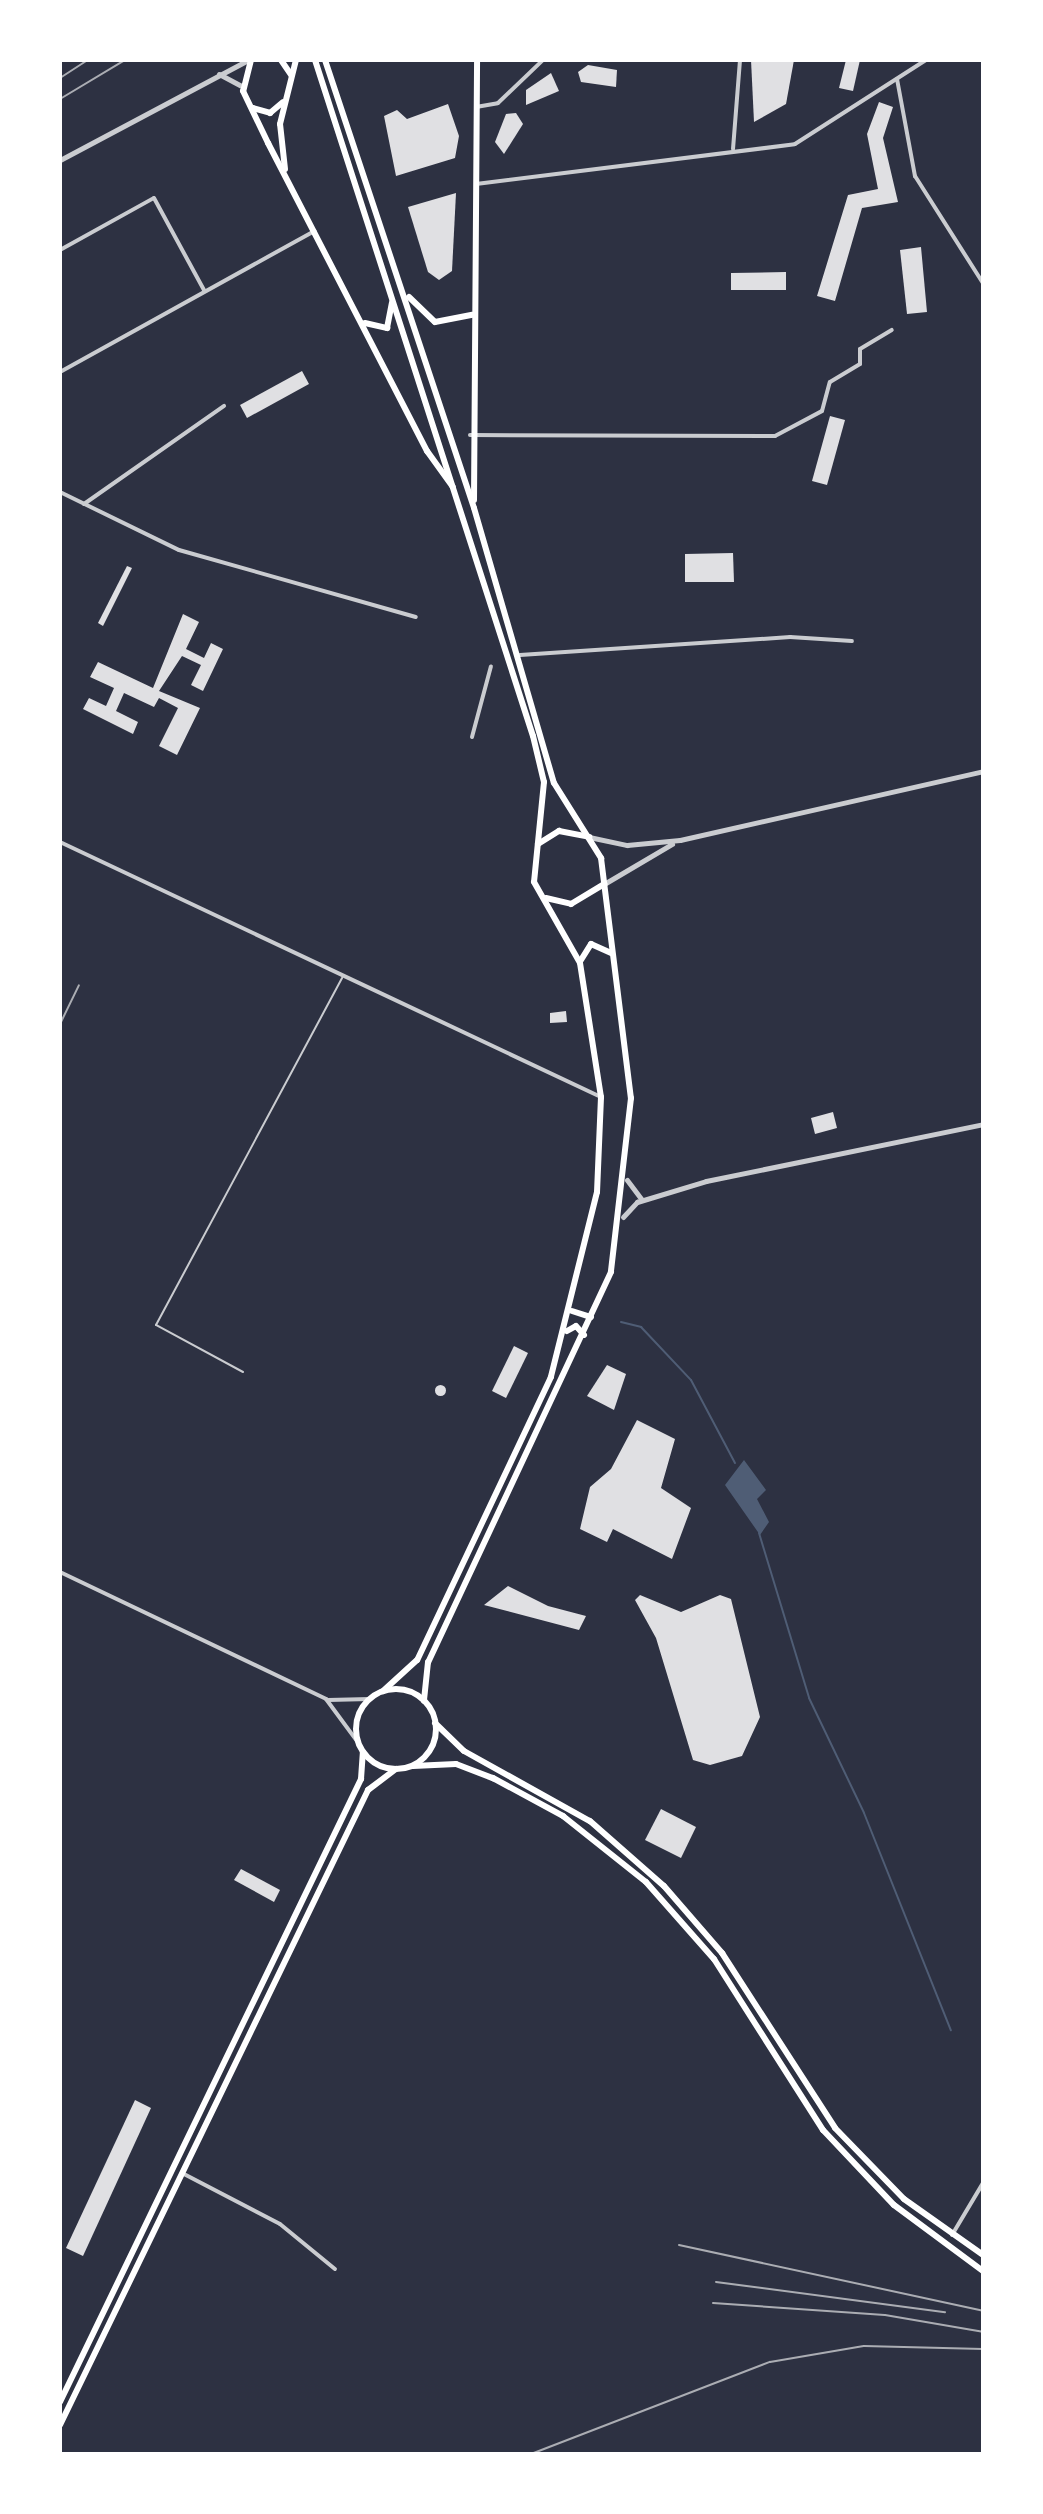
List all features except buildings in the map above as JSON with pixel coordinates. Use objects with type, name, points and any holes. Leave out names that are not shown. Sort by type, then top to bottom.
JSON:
[{"type":"main road","points":[[249,60],[242,86],[249,103],[427,451],[458,493]]},
{"type":"main road","points":[[281,60],[291,75]]},
{"type":"main road","points":[[287,176],[279,138],[296,60]]},
{"type":"main road","points":[[474,508],[470,435],[477,60]]},
{"type":"main road","points":[[325,61],[402,284],[474,508],[520,655],[554,783],[589,837],[604,884],[629,1068],[627,1180],[623,1217],[594,1314],[428,1662],[424,1701]]},
{"type":"main road","points":[[60,2402],[361,1779],[363,1752],[357,1741],[370,1699],[417,1660],[536,1413],[572,1308],[597,1192],[601,1097],[580,963],[543,897],[534,852],[544,782],[458,493],[316,63]]},
{"type":"main road","points":[[249,103],[270,113],[287,95]]},
{"type":"main road","points":[[402,284],[428,319],[448,324],[472,315]]},
{"type":"main road","points":[[362,321],[378,330],[389,326],[389,287]]},
{"type":"main road","points":[[534,852],[559,831],[589,837]]},
{"type":"main road","points":[[543,897],[571,904],[604,884]]},
{"type":"main road","points":[[580,963],[591,944],[613,956]]},
{"type":"main road","points":[[572,1308],[582,1320],[594,1314]]},
{"type":"main road","points":[[565,1333],[579,1327],[583,1339]]},
{"type":"main road","points":[[383,1691],[406,1690],[424,1701],[435,1723],[464,1751],[590,1821],[664,1886],[722,1953],[835,2128],[904,2199],[983,2255]]},
{"type":"main road","points":[[413,1766],[432,1746],[435,1723]]},
{"type":"main road","points":[[363,1752],[396,1769]]},
{"type":"main road","points":[[60,2425],[368,1790],[396,1769],[413,1766],[456,1764],[493,1778],[563,1816],[646,1882],[714,1959],[823,2130],[896,2207],[983,2271]]},
{"type":"street","points":[[60,160],[249,60]]},
{"type":"street","points":[[475,107],[498,103],[543,60]]},
{"type":"street","points":[[733,149],[740,60]]},
{"type":"street","points":[[473,184],[733,149],[795,144],[926,60]]},
{"type":"street","points":[[218,74],[242,86]]},
{"type":"street","points":[[897,78],[915,176],[983,283]]},
{"type":"street","points":[[60,250],[154,198],[204,290]]},
{"type":"street","points":[[60,372],[316,230]]},
{"type":"street","points":[[470,435],[775,436],[822,411],[830,382],[860,364],[860,349],[892,330]]},
{"type":"street","points":[[84,504],[224,406]]},
{"type":"street","points":[[60,492],[179,550],[416,617]]},
{"type":"street","points":[[520,655],[790,637],[852,641]]},
{"type":"street","points":[[472,737],[491,666]]},
{"type":"street","points":[[589,837],[627,845],[680,840],[983,771]]},
{"type":"street","points":[[604,884],[680,840]]},
{"type":"street","points":[[60,842],[342,978],[601,1097]]},
{"type":"street","points":[[623,1217],[643,1200],[983,1124]]},
{"type":"street","points":[[627,1180],[643,1200]]},
{"type":"street","points":[[60,1572],[326,1699],[370,1699]]},
{"type":"street","points":[[326,1699],[357,1741]]},
{"type":"street","points":[[181,2173],[280,2224],[335,2269]]},
{"type":"street","points":[[952,2235],[983,2183]]},
{"type":"lane","points":[[243,1372],[156,1325],[342,978]]},
{"type":"water","points":[[744,1460],[766,1490],[757,1499],[769,1522],[760,1535],[725,1485]]},
{"type":"waterway","points":[[621,1322],[641,1327],[691,1380],[735,1463]]},
{"type":"waterway","points":[[759,1533],[809,1698],[864,1813],[951,2030]]},
{"type":"railway","points":[[60,78],[88,60]]},
{"type":"railway","points":[[60,99],[125,60]]},
{"type":"railway","points":[[60,1024],[79,985]]},
{"type":"railway","points":[[679,2245],[983,2311]]},
{"type":"railway","points":[[716,2282],[945,2312]]},
{"type":"railway","points":[[713,2303],[885,2315],[983,2332]]},
{"type":"railway","points":[[531,2454],[770,2362],[864,2346],[983,2349]]}]
